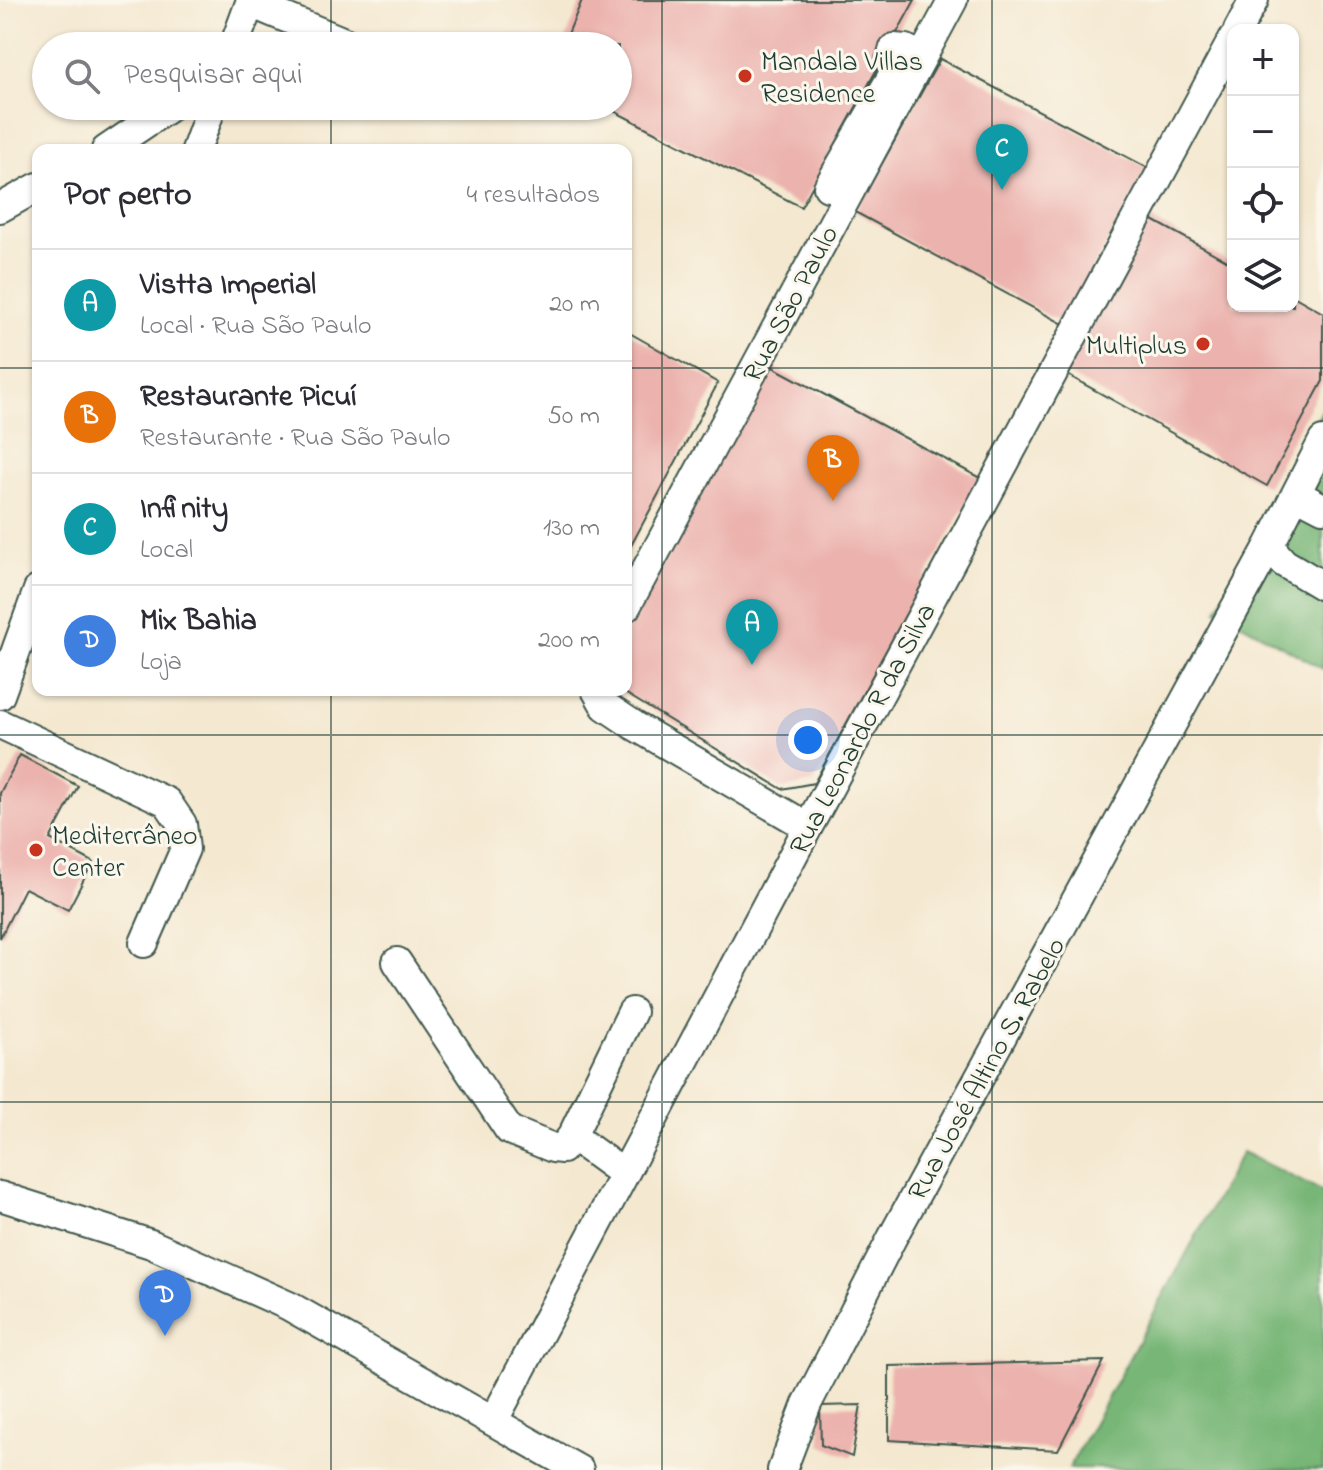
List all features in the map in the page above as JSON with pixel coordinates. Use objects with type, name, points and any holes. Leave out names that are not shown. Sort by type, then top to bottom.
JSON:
[{"type":"street","name":"Rua São Paulo","points":[[632,596],[953,0]]},
{"type":"street","points":[[1241,24],[1254,0]]},
{"type":"street","points":[[239,32],[250,2],[321,32]]},
{"type":"street","points":[[828,187],[894,73],[890,61],[894,48],[906,49],[922,57]]},
{"type":"street","name":"Rua Leonardo R da Silva","points":[[494,1420],[808,827],[1227,50]]},
{"type":"street","points":[[115,144],[150,120]]},
{"type":"street","points":[[198,144],[207,120]]},
{"type":"street","points":[[0,208],[32,190]]},
{"type":"street","name":"Rua José Altino S. Rabelo","points":[[782,1470],[807,1404],[892,1238],[1202,672],[1323,441]]},
{"type":"street","points":[[1296,494],[1323,508]]},
{"type":"street","points":[[1269,546],[1284,563],[1323,586]]},
{"type":"street","points":[[0,695],[32,607]]},
{"type":"street","points":[[599,696],[605,706],[635,726],[808,827]]},
{"type":"street","points":[[0,724],[167,802],[182,824],[185,849],[144,943]]},
{"type":"street","points":[[397,962],[509,1130],[553,1148],[562,1149],[572,1136],[632,1012]]},
{"type":"street","points":[[572,1136],[624,1174]]},
{"type":"street","points":[[0,1196],[151,1244],[289,1306],[579,1470]]},
{"type":"green space","points":[[1323,409],[1323,669],[1217,610]]},
{"type":"green space","points":[[1242,1152],[1323,1192],[1323,1470],[1069,1468]]},
{"type":"building","name":"Mandala Villas Residence","points":[[582,0],[915,0],[801,207],[631,120],[632,32],[569,32]]},
{"type":"building","points":[[940,59],[1148,168],[1063,324],[855,212]]},
{"type":"building","name":"Multiplus","points":[[1151,219],[1227,261],[1227,312],[1299,312],[1299,299],[1323,313],[1323,381],[1267,486],[1066,374]]},
{"type":"building","points":[[632,334],[718,383],[632,544]]},
{"type":"building","points":[[771,366],[980,478],[814,783],[782,789],[630,696],[632,621]]},
{"type":"building","name":"Mediterrâneo Center","points":[[20,755],[78,786],[50,839],[93,862],[68,910],[25,888],[0,938],[0,793]]},
{"type":"building","points":[[1104,1361],[1058,1450],[889,1440],[889,1366]]},
{"type":"building","points":[[861,1405],[852,1457],[821,1445],[820,1406]]},
{"type":"place","name":"Mandala Villas Residence","points":[[745,76]]},
{"type":"place","name":"Infinity","points":[[1002,190]]},
{"type":"place","name":"Multiplus","points":[[1203,344]]},
{"type":"place","name":"Restaurante Picuí","points":[[833,501]]},
{"type":"place","name":"Vistta Imperial","points":[[752,665]]},
{"type":"place","name":"Mediterrâneo Center","points":[[36,850]]},
{"type":"place","name":"Mix Bahia","points":[[165,1336]]}]
